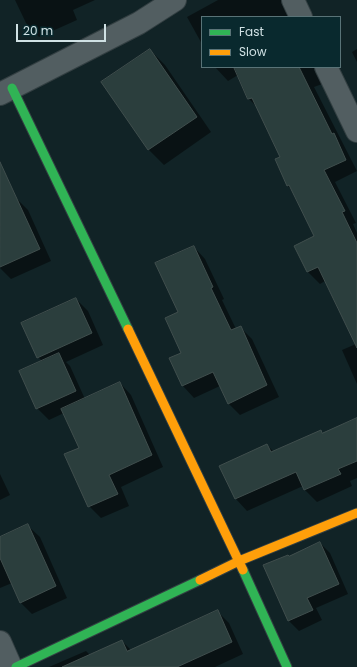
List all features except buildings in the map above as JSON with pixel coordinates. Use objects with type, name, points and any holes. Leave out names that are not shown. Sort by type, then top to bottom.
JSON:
[{"type":"street","points":[[175,0],[139,23],[6,91],[239,561],[286,667]]},
{"type":"street","points":[[293,0],[301,16]]},
{"type":"street","points":[[326,68],[357,131]]},
{"type":"street","points":[[16,667],[239,561],[357,513]]},
{"type":"street","points":[[0,642],[11,667]]},
{"type":"traffic: fast","points":[[12,88],[128,329]]},
{"type":"traffic: fast","points":[[243,570],[287,667]]},
{"type":"traffic: fast","points":[[16,667],[200,580]]},
{"type":"traffic: slow","points":[[128,329],[243,570]]},
{"type":"traffic: slow","points":[[200,580],[239,561],[357,513]]}]
